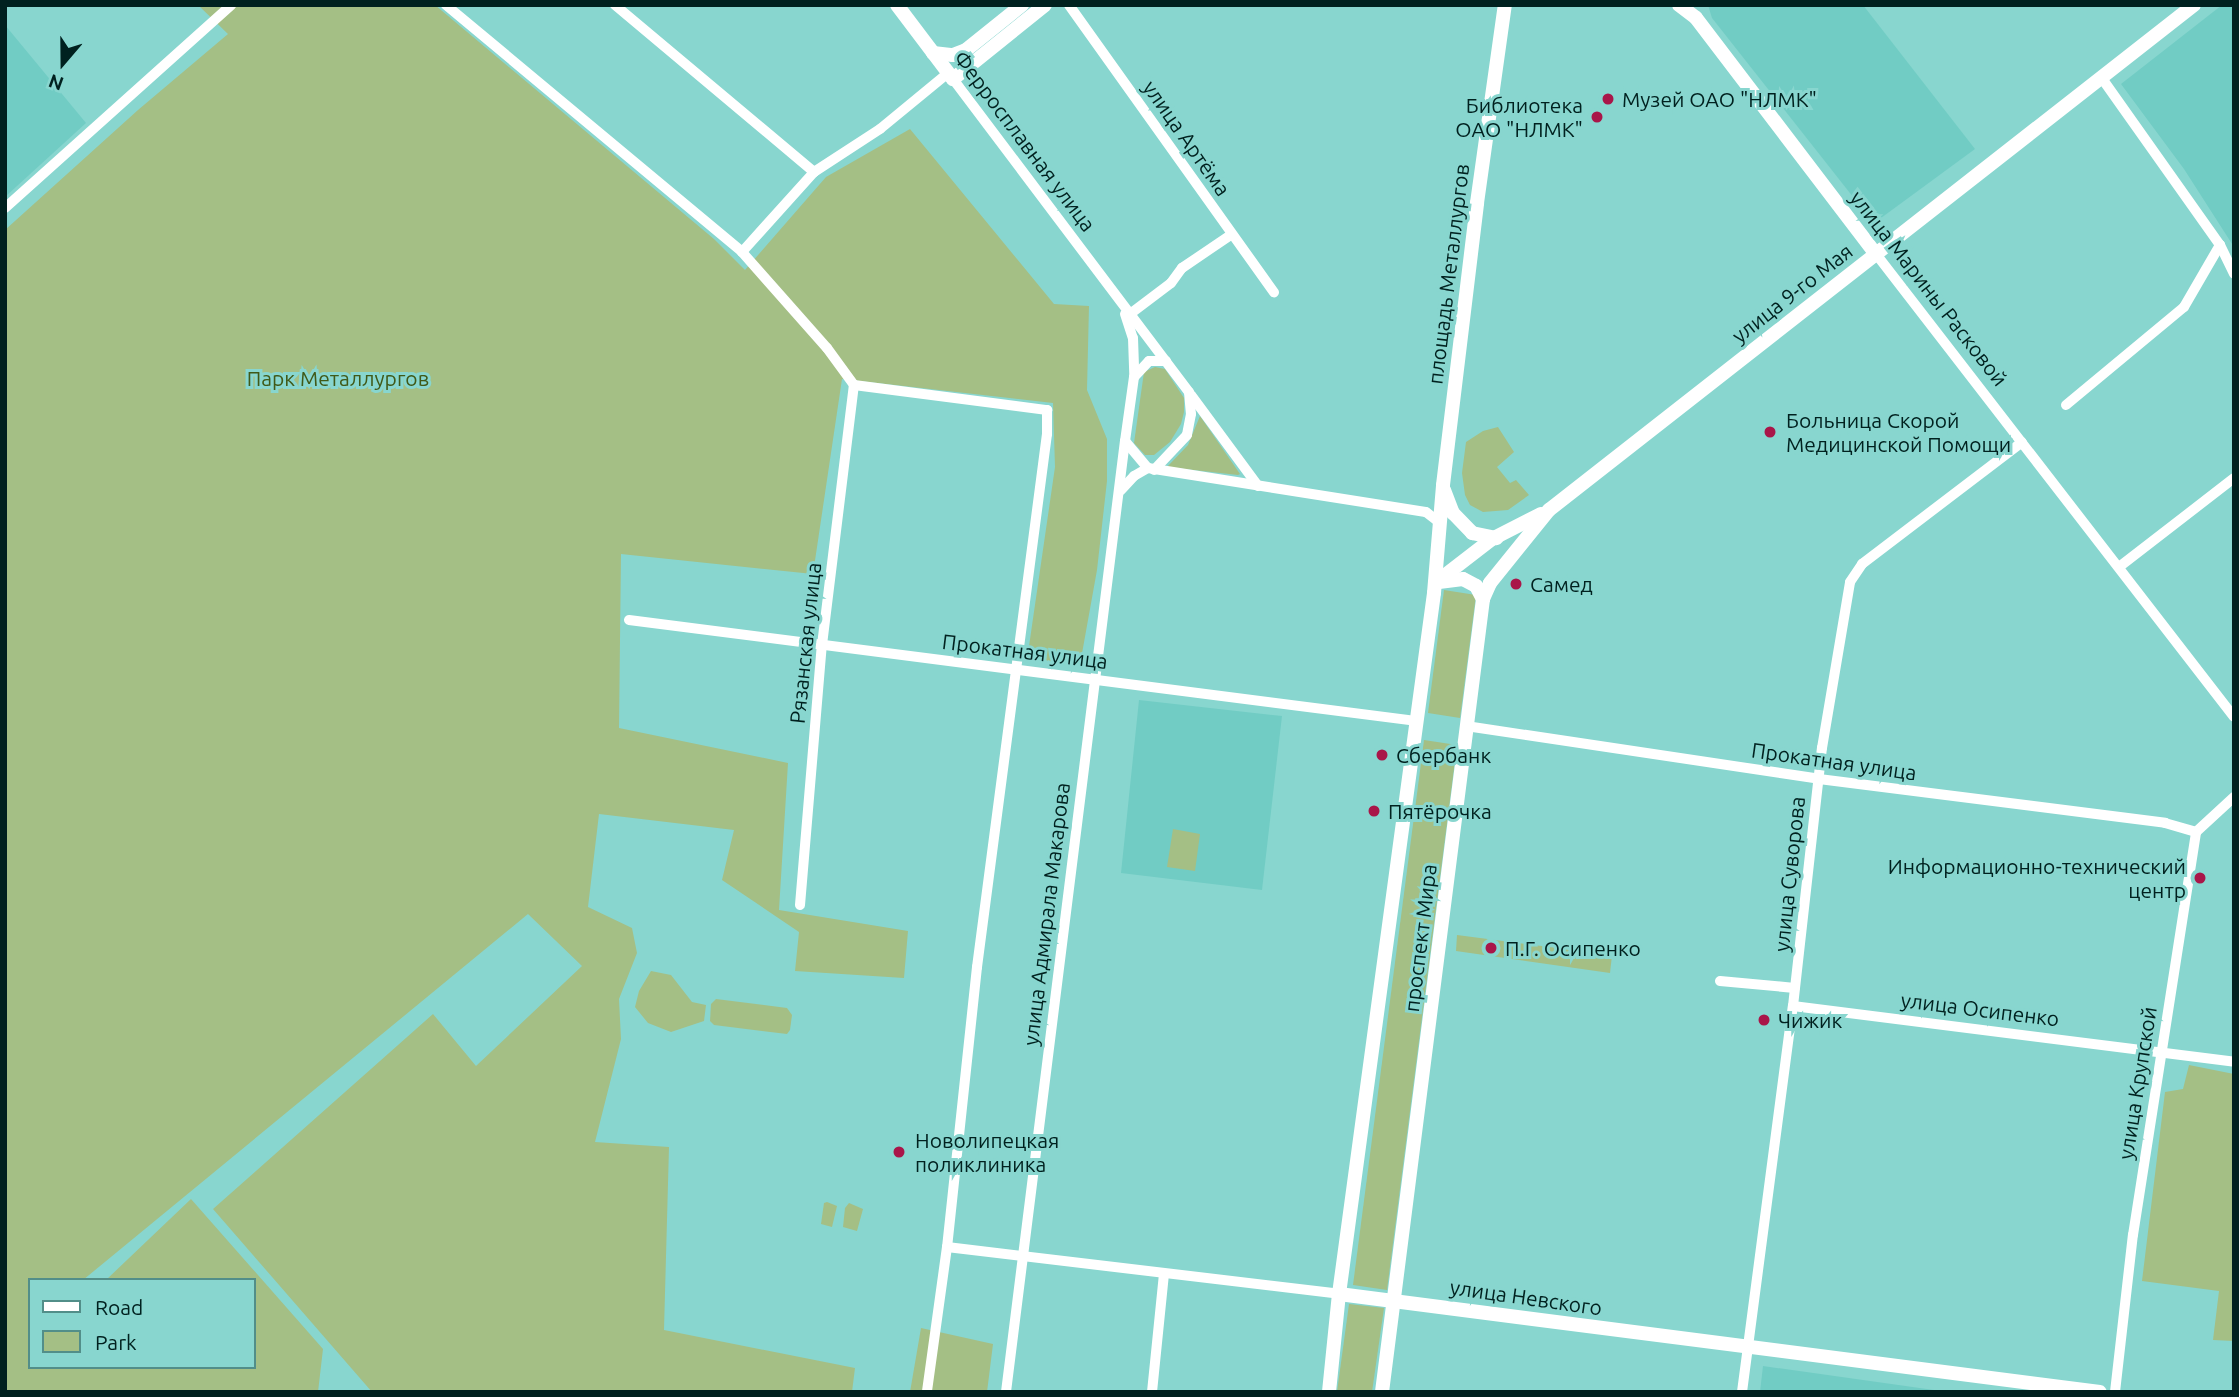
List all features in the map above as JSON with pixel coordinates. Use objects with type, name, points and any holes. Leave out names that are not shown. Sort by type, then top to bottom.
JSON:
[{"type":"main road","name":"Ферросплавная улица","points":[[897,5],[951,76]]},
{"type":"main road","points":[[933,53],[962,53],[1022,5]]},
{"type":"main road","points":[[951,76],[1045,5]]},
{"type":"main road","points":[[1679,5],[1696,12]]},
{"type":"main road","name":"улица 9-го Мая","points":[[1549,510],[2194,5]]},
{"type":"main road","name":"площадь Металлургов","points":[[1439,522],[1503,7]]},
{"type":"main road","name":"улица Марины Расковой","points":[[1696,12],[1877,254]]},
{"type":"main road","points":[[1443,485],[1453,513],[1472,533]]},
{"type":"main road","points":[[1435,583],[1492,539],[1549,510]]},
{"type":"main road","name":"проспект Мира","points":[[1382,1392],[1396,1301],[1483,599],[1490,583],[1549,510]]},
{"type":"main road","points":[[1439,522],[1492,539],[1526,536]]},
{"type":"main road","name":"проспект Мира","points":[[1329,1392],[1339,1294],[1435,583],[1439,522]]},
{"type":"main road","points":[[1435,583],[1463,579],[1476,586],[1483,599]]},
{"type":"main road","name":"улица Невского","points":[[1339,1294],[2100,1392]]},
{"type":"street","points":[[5,208],[231,5]]},
{"type":"street","points":[[446,5],[742,252],[827,348],[854,385],[1047,410],[1047,434],[977,967],[947,1247],[927,1392]]},
{"type":"street","points":[[615,5],[814,172]]},
{"type":"street","name":"улица Артёма","points":[[1069,5],[1274,292]]},
{"type":"street","points":[[742,252],[814,172],[880,129],[951,76]]},
{"type":"street","name":"Ферросплавная улица","points":[[951,76],[1189,392]]},
{"type":"street","points":[[2101,77],[2220,245],[2234,274]]},
{"type":"street","points":[[1130,314],[1171,283],[1182,268],[1232,234]]},
{"type":"street","points":[[2066,405],[2184,307],[2220,245]]},
{"type":"street","name":"улица Марины Расковой","points":[[1877,254],[2234,717]]},
{"type":"street","points":[[1120,301],[1133,338],[1134,377]]},
{"type":"street","points":[[1134,377],[1149,361],[1166,361]]},
{"type":"street","name":"улица Адмирала Макарова","points":[[1006,1392],[1134,377]]},
{"type":"street","name":"Рязанская улица","points":[[800,905],[822,645],[854,385]]},
{"type":"street","points":[[1121,490],[1134,475],[1151,469],[1186,435],[1191,414],[1189,392]]},
{"type":"street","points":[[1189,392],[1258,486]]},
{"type":"street","points":[[1125,441],[1151,469],[1426,512],[1439,522]]},
{"type":"street","name":"улица Суворова","points":[[1742,1392],[1796,988],[1819,779],[1850,582],[1862,564],[2022,442]]},
{"type":"street","points":[[2119,566],[2234,478]]},
{"type":"street","name":"Прокатная улица","points":[[629,620],[1416,721]]},
{"type":"street","name":"Прокатная улица","points":[[1466,726],[1819,779],[2165,823],[2196,832]]},
{"type":"street","points":[[2196,832],[2234,797]]},
{"type":"street","name":"улица Крупской","points":[[2115,1392],[2133,1235],[2196,832]]},
{"type":"street","points":[[1720,981],[1796,988]]},
{"type":"street","name":"улица Осипенко","points":[[1793,1006],[2234,1062]]},
{"type":"street","name":"улица Невского","points":[[947,1247],[1339,1294]]},
{"type":"street","points":[[1152,1392],[1164,1273]]},
{"type":"shaded area","points":[[1708,5],[1863,5],[1975,149],[1881,218],[1868,216],[1712,18]]},
{"type":"shaded area","points":[[2222,5],[2234,5],[2234,247],[2184,169],[2121,84]]},
{"type":"shaded area","points":[[5,25],[86,123],[5,197]]},
{"type":"shaded area","points":[[1139,700],[1282,716],[1262,890],[1121,873]]},
{"type":"shaded area","points":[[1763,1366],[1948,1392],[1760,1392]]},
{"type":"green space","name":"Парк Металлургов","points":[[198,5],[435,5],[714,239],[745,270],[826,177],[910,129],[1054,304],[1089,306],[1087,390],[1107,439],[1107,481],[1097,570],[1081,659],[1051,662],[1028,653],[1055,467],[1053,403],[842,379],[813,574],[621,554],[619,728],[788,763],[779,910],[908,931],[904,978],[795,971],[799,932],[722,880],[734,830],[599,814],[588,907],[632,928],[637,953],[619,999],[621,1039],[595,1142],[669,1147],[664,1330],[855,1368],[852,1392],[372,1392],[213,1209],[433,1014],[476,1066],[582,966],[528,914],[85,1278],[28,1278],[28,1369],[256,1369],[256,1278],[108,1278],[191,1199],[323,1349],[318,1392],[5,1392],[5,230],[138,110],[228,34]]},
{"type":"green space","points":[[1155,367],[1165,369],[1184,398],[1184,412],[1181,424],[1170,442],[1154,455],[1145,455],[1134,443],[1144,372]]},
{"type":"green space","points":[[1200,416],[1240,474],[1167,467],[1188,445]]},
{"type":"green space","points":[[1498,427],[1514,452],[1497,467],[1510,483],[1516,480],[1529,495],[1508,510],[1483,512],[1470,505],[1465,495],[1462,473],[1466,442],[1483,431]]},
{"type":"green space","points":[[1444,590],[1476,595],[1460,718],[1428,713]]},
{"type":"green space","points":[[1424,740],[1457,745],[1387,1290],[1353,1285]]},
{"type":"green space","points":[[1173,829],[1200,834],[1195,871],[1167,867]]},
{"type":"green space","points":[[1457,935],[1612,955],[1610,973],[1456,951]]},
{"type":"green space","points":[[651,971],[671,975],[692,1002],[706,1005],[704,1021],[671,1032],[648,1023],[635,1007],[639,991]]},
{"type":"green space","points":[[716,999],[787,1008],[792,1015],[790,1030],[787,1034],[714,1025],[710,1021],[711,1004]]},
{"type":"green space","points":[[2189,1065],[2234,1074],[2234,1341],[2213,1340],[2219,1291],[2142,1281],[2165,1092],[2183,1089]]},
{"type":"green space","points":[[824,1203],[837,1206],[832,1227],[821,1224]]},
{"type":"green space","points":[[849,1203],[863,1209],[857,1231],[843,1227],[845,1208]]},
{"type":"green space","points":[[1349,1304],[1384,1308],[1372,1392],[1337,1392]]},
{"type":"green space","points":[[921,1328],[993,1344],[987,1392],[910,1392]]},
{"type":"place","name":"Музей ОАО \"НЛМК\"","points":[[1608,99]]},
{"type":"place","name":"Библиотека ОАО \"НЛМК\"","points":[[1597,117]]},
{"type":"place","name":"Больница Скорой Медицинской Помощи","points":[[1770,432]]},
{"type":"place","name":"Самед","points":[[1516,584]]},
{"type":"place","name":"Сбербанк","points":[[1382,755]]},
{"type":"place","name":"Пятёрочка","points":[[1374,811]]},
{"type":"place","name":"Информационно-технический центр","points":[[2200,878]]},
{"type":"place","name":"П.Г. Осипенко","points":[[1491,948]]},
{"type":"place","name":"Чижик","points":[[1764,1020]]},
{"type":"place","name":"Новолипецкая поликлиника","points":[[899,1152]]}]
